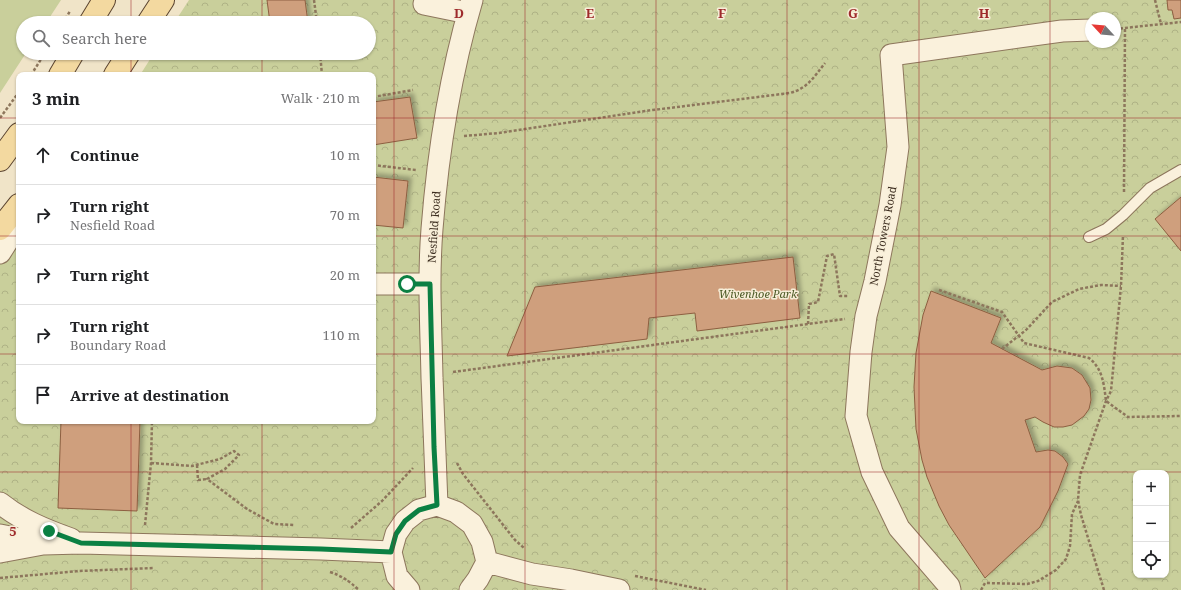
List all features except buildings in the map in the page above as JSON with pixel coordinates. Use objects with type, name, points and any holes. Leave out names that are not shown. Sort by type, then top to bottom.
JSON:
[{"type":"main road","points":[[94,16],[104,0]]},
{"type":"main road","points":[[153,16],[163,0]]},
{"type":"main road","points":[[62,72],[69,60]]},
{"type":"main road","points":[[116,72],[124,60]]},
{"type":"main road","points":[[0,160],[16,138]]},
{"type":"main road","points":[[0,229],[16,209]]},
{"type":"street","points":[[424,4],[470,6]]},
{"type":"street","name":"Nesfield Road","points":[[437,505],[430,284],[432,230],[451,85],[470,6]]},
{"type":"street","name":"North Towers Road","points":[[950,590],[949,586],[899,528],[872,472],[856,416],[860,352],[866,316],[875,281],[890,205],[898,148],[891,55],[1062,31],[1085,30]]},
{"type":"street","points":[[0,253],[16,228]]},
{"type":"street","points":[[376,284],[430,284]]},
{"type":"street","points":[[0,503],[24,519],[49,531],[81,543]]},
{"type":"street","points":[[409,590],[397,576],[391,552],[396,534],[405,521],[419,510],[437,505],[456,512],[472,524],[482,542],[487,562],[470,590]]},
{"type":"street","points":[[1,547],[81,543],[391,552]]},
{"type":"street","points":[[487,562],[532,574],[619,590]]},
{"type":"lane","points":[[1090,237],[1106,229],[1124,215],[1150,188],[1181,170]]},
{"type":"path","points":[[314,0],[316,16]]},
{"type":"path","points":[[1155,0],[1161,24]]},
{"type":"path","points":[[1121,28],[1181,22]]},
{"type":"path","points":[[1104,590],[1081,515],[1078,500],[1080,475],[1106,401],[1111,391],[1121,286],[1124,215],[1125,28]]},
{"type":"path","points":[[33,72],[41,60]]},
{"type":"path","points":[[321,60],[322,72]]},
{"type":"path","points":[[462,136],[499,133],[645,111],[790,93],[800,90],[811,81],[825,63]]},
{"type":"path","points":[[376,96],[413,90]]},
{"type":"path","points":[[0,118],[16,96]]},
{"type":"path","points":[[376,165],[427,171],[438,175]]},
{"type":"path","points":[[808,324],[809,304],[818,302],[827,256],[834,254],[840,296],[848,297],[850,291]]},
{"type":"path","points":[[1002,349],[1018,336],[1052,302],[1079,289],[1101,285],[1121,286]]},
{"type":"path","points":[[939,290],[1002,312],[1024,343],[1089,358],[1094,362],[1103,377],[1106,401],[1128,417],[1181,416]]},
{"type":"path","points":[[451,372],[866,316]]},
{"type":"path","points":[[145,527],[151,463],[152,424]]},
{"type":"path","points":[[151,463],[192,466],[220,459],[234,451],[238,455],[225,469],[206,479],[198,480],[197,465]]},
{"type":"path","points":[[206,479],[247,509],[274,524],[296,525]]},
{"type":"path","points":[[981,590],[985,583],[1027,584],[1038,581],[1056,570],[1066,559],[1070,546],[1072,514],[1078,500]]},
{"type":"path","points":[[0,578],[79,571],[155,568]]},
{"type":"green space","points":[[0,0],[61,0],[51,16],[16,16],[16,60],[21,60],[0,93]]},
{"type":"green space","name":"Wivenhoe Park","points":[[189,0],[1181,0],[1181,590],[0,590],[0,263],[16,242],[16,424],[376,424],[376,72],[142,72],[150,60],[376,60],[376,16],[179,16]]},
{"type":"route","points":[[49,531],[81,543],[391,552],[396,534],[405,521],[419,510],[437,505],[430,322],[430,284],[407,284]]}]
